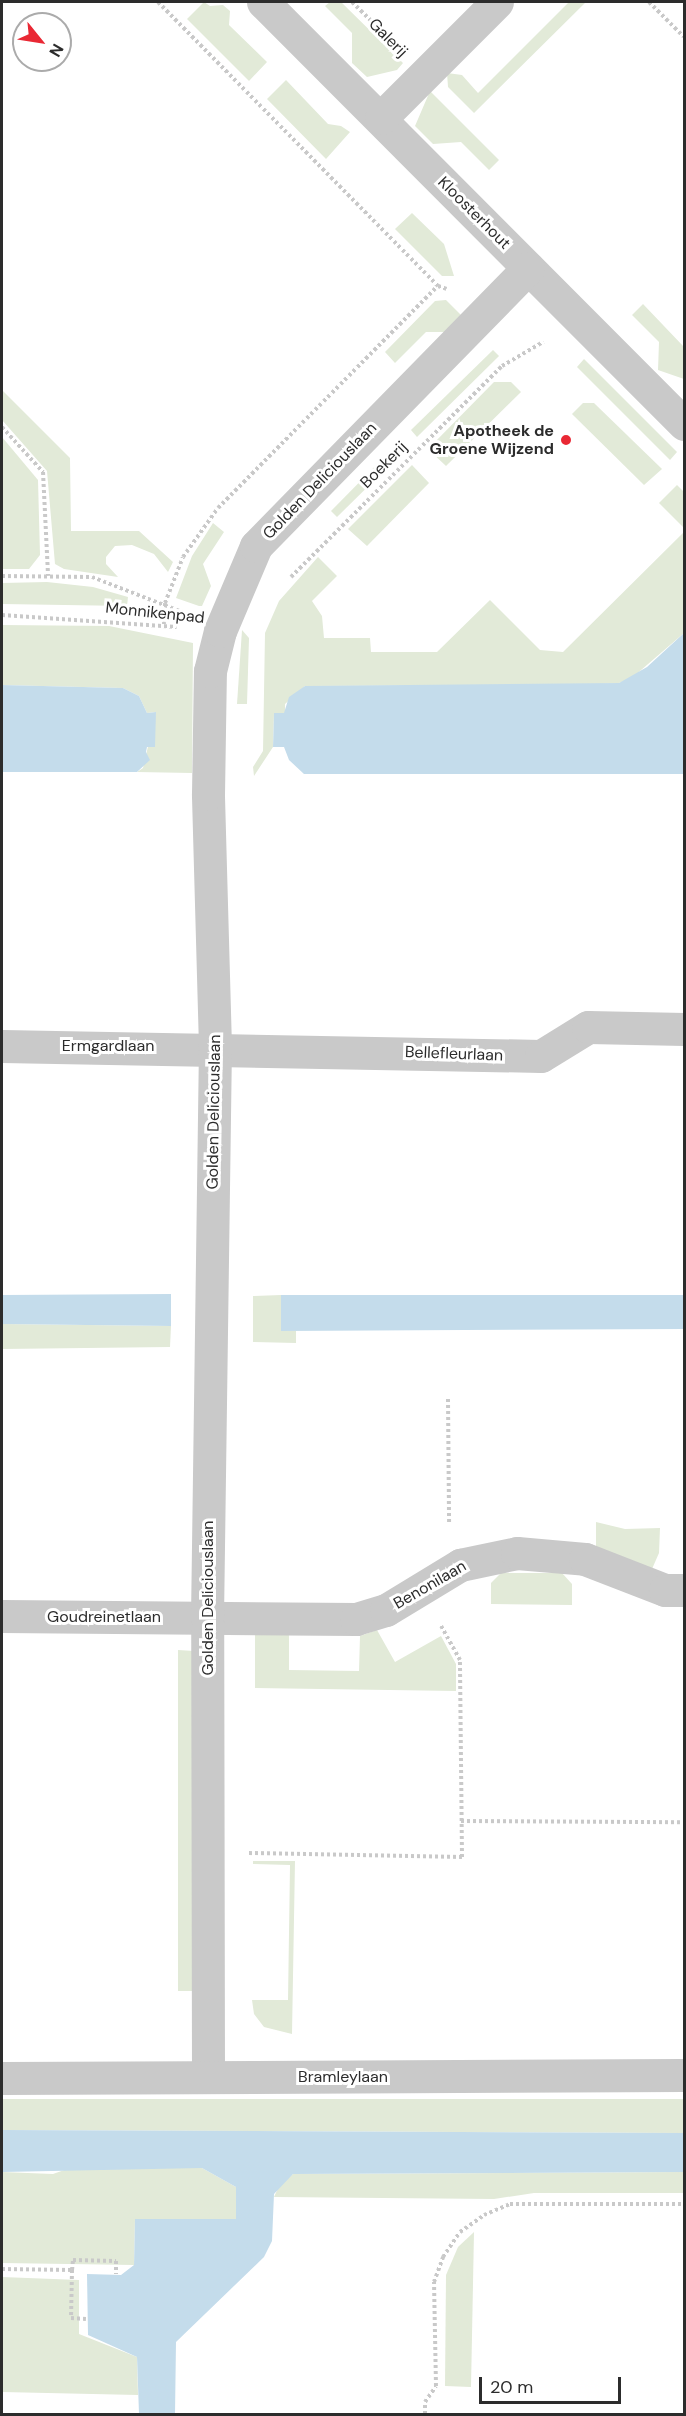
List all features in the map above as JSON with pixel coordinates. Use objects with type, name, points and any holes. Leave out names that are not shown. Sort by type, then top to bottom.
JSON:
[{"type":"street","name":"Kloosterhout","points":[[263,2],[528,268],[682,417]]},
{"type":"street","points":[[381,118],[497,2]]},
{"type":"street","name":"Golden Deliciouslaan","points":[[208,2077],[207,1618],[215,1047],[208,794],[210,671],[220,631],[256,546],[528,268]]},
{"type":"street","name":"Bellefleurlaan","points":[[215,1047],[541,1056],[588,1027],[684,1029]]},
{"type":"street","name":"Ermgardlaan","points":[[2,1046],[215,1047]]},
{"type":"street","name":"Benonilaan","points":[[207,1618],[356,1619],[386,1610],[467,1562],[517,1553],[585,1559],[665,1590],[684,1590]]},
{"type":"street","name":"Goudreinetlaan","points":[[2,1617],[207,1618]]},
{"type":"street","name":"Bramleylaan","points":[[2,2078],[684,2075]]},
{"type":"path","points":[[158,2],[438,286],[453,291]]},
{"type":"path","name":"Galerij","points":[[352,2],[425,74]]},
{"type":"path","points":[[650,2],[684,37]]},
{"type":"path","points":[[164,624],[165,603],[183,557],[218,508],[438,286]]},
{"type":"path","name":"Boekerij","points":[[283,585],[502,366],[581,320]]},
{"type":"path","points":[[2,427],[43,472],[48,576]]},
{"type":"path","name":"Monnikenpad","points":[[2,576],[92,578],[165,603],[220,631]]},
{"type":"path","name":"Monnikenpad","points":[[2,615],[164,624],[197,632],[220,631]]},
{"type":"path","points":[[448,1400],[450,1536],[467,1562]]},
{"type":"path","points":[[207,1853],[462,1857],[460,1660],[421,1589]]},
{"type":"path","points":[[461,1821],[684,1822]]},
{"type":"path","points":[[425,2415],[425,2402],[436,2386],[434,2282],[451,2243],[472,2222],[510,2204],[684,2204]]},
{"type":"path","points":[[86,2319],[71,2318],[73,2260],[116,2261],[116,2274]]},
{"type":"path","points":[[2,2269],[72,2270]]},
{"type":"green space","points":[[204,2],[210,6],[223,5],[230,11],[229,25],[267,62],[249,81],[187,19]]},
{"type":"green space","points":[[330,2],[341,2],[403,63],[397,70],[367,77],[352,63],[352,33],[325,6]]},
{"type":"green space","points":[[569,2],[586,2],[474,113],[448,87],[447,73],[462,75],[478,93]]},
{"type":"green space","points":[[286,80],[328,124],[341,126],[350,132],[326,159],[267,99]]},
{"type":"green space","points":[[430,91],[499,160],[489,170],[461,142],[433,144],[415,126]]},
{"type":"green space","points":[[412,213],[444,244],[454,276],[442,276],[395,229]]},
{"type":"green space","points":[[446,300],[462,316],[449,332],[426,332],[395,363],[385,352],[435,301]]},
{"type":"green space","points":[[643,304],[684,347],[684,379],[658,370],[659,342],[632,315]]},
{"type":"green space","points":[[493,350],[499,356],[417,437],[411,430]]},
{"type":"green space","points":[[584,359],[677,452],[670,460],[577,367]]},
{"type":"green space","points":[[494,382],[511,382],[521,392],[446,466],[428,449]]},
{"type":"green space","points":[[2,390],[70,458],[71,531],[139,531],[173,562],[168,572],[154,554],[132,545],[115,546],[106,557],[106,564],[118,577],[64,569],[55,564],[47,471],[2,420]]},
{"type":"green space","points":[[583,403],[594,403],[662,469],[644,485],[572,414]]},
{"type":"green space","points":[[2,437],[38,480],[40,555],[29,569],[2,569]]},
{"type":"green space","points":[[394,447],[401,454],[337,517],[331,511]]},
{"type":"green space","points":[[412,465],[429,483],[367,546],[348,529]]},
{"type":"green space","points":[[677,485],[684,492],[684,528],[659,503]]},
{"type":"green space","points":[[213,523],[224,532],[203,564],[211,586],[202,606],[199,606],[176,598],[192,556]]},
{"type":"green space","points":[[684,532],[684,633],[633,677],[619,683],[583,685],[305,686],[285,704],[285,713],[274,713],[273,747],[254,776],[253,767],[263,751],[265,633],[279,601],[318,557],[337,576],[312,601],[322,616],[324,638],[370,638],[371,652],[437,652],[490,600],[540,650],[563,652]]},
{"type":"green space","points":[[47,582],[93,587],[128,597],[127,606],[2,604],[2,583]]},
{"type":"green space","points":[[2,625],[109,626],[193,643],[192,773],[137,772],[143,768],[156,712],[147,713],[139,696],[123,688],[2,685]]},
{"type":"green space","points":[[242,630],[249,638],[247,704],[237,704]]},
{"type":"green space","points":[[281,1295],[281,1331],[296,1331],[296,1343],[253,1342],[253,1296]]},
{"type":"green space","points":[[2,1324],[171,1326],[170,1347],[2,1349]]},
{"type":"green space","points":[[596,1522],[625,1529],[660,1528],[659,1553],[652,1569],[596,1547]]},
{"type":"green space","points":[[501,1573],[562,1573],[572,1584],[572,1605],[491,1604],[491,1583]]},
{"type":"green space","points":[[377,1630],[395,1662],[441,1636],[456,1664],[456,1691],[255,1688],[255,1633],[289,1633],[289,1670],[359,1671],[360,1636]]},
{"type":"green space","points":[[178,1650],[194,1651],[194,1991],[178,1991]]},
{"type":"green space","points":[[253,1861],[295,1861],[292,2034],[264,2027],[254,2014],[252,2000],[288,2000],[290,1865],[253,1864]]},
{"type":"green space","points":[[2,2099],[684,2099],[684,2133],[2,2130]]},
{"type":"green space","points":[[70,2168],[202,2168],[236,2187],[237,2219],[135,2219],[134,2265],[2,2263],[2,2172],[53,2174]]},
{"type":"green space","points":[[684,2172],[684,2193],[534,2193],[494,2199],[274,2197],[280,2184],[293,2174]]},
{"type":"green space","points":[[474,2232],[471,2387],[445,2386],[446,2275],[458,2247]]},
{"type":"green space","points":[[2,2277],[79,2280],[79,2334],[137,2357],[138,2395],[2,2392]]},
{"type":"water","points":[[684,633],[684,774],[304,774],[289,760],[284,747],[273,747],[274,713],[284,713],[289,697],[305,686],[619,683],[647,667]]},
{"type":"water","points":[[2,685],[123,688],[139,696],[147,713],[156,712],[155,747],[147,747],[146,752],[150,760],[137,772],[2,772]]},
{"type":"water","points":[[171,1294],[171,1326],[2,1324],[2,1295]]},
{"type":"water","points":[[281,1295],[684,1295],[684,1329],[281,1331]]},
{"type":"water","points":[[2,2130],[684,2133],[684,2172],[293,2174],[274,2194],[272,2241],[264,2257],[176,2342],[175,2414],[139,2414],[137,2357],[88,2335],[87,2274],[121,2275],[134,2265],[135,2219],[236,2219],[236,2187],[202,2168],[2,2172]]},
{"type":"place","name":"Apotheek de Groene Wijzend","points":[[566,440]]}]
